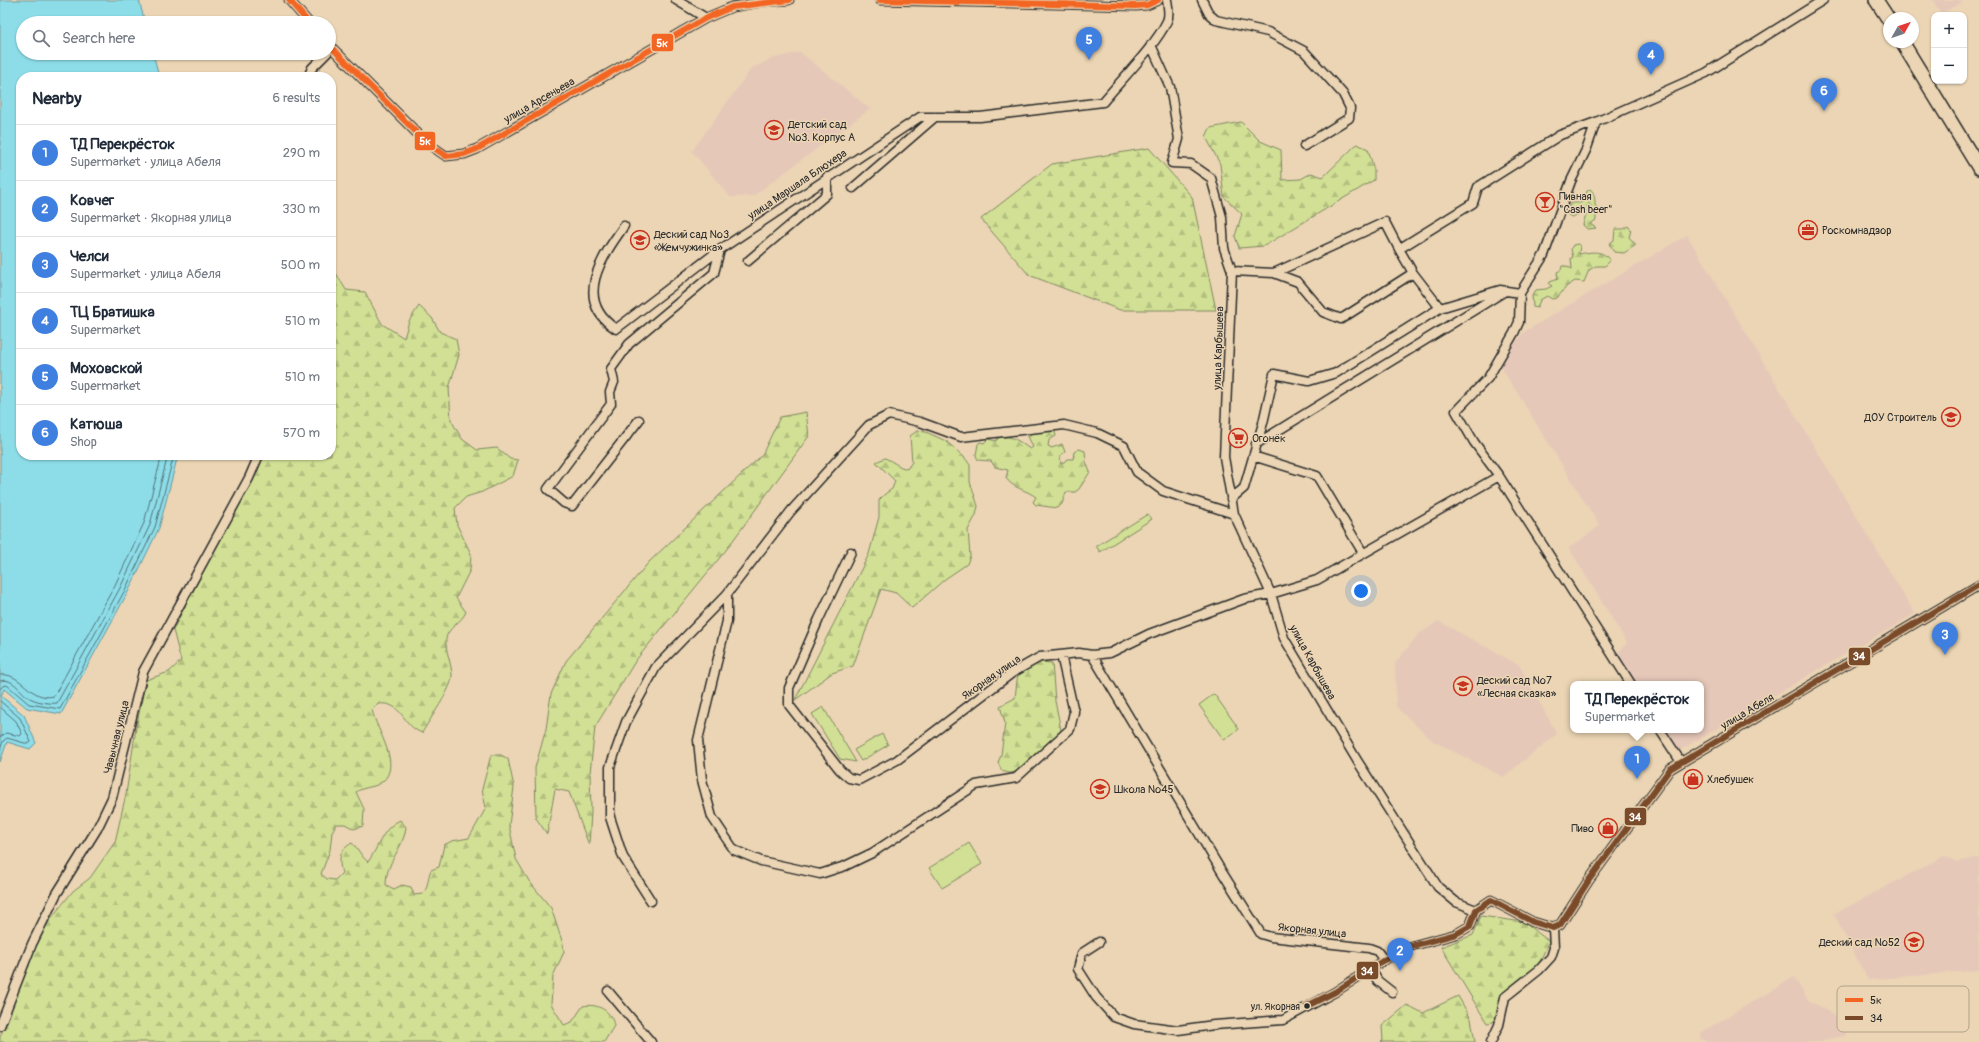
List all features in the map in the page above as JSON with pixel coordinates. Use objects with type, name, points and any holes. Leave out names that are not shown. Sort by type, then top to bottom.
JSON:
[{"type":"main road","points":[[1876,0],[1884,12]]},
{"type":"main road","points":[[1906,48],[1979,168]]},
{"type":"street","points":[[289,0],[303,16]]},
{"type":"street","points":[[676,0],[706,18]]},
{"type":"street","name":"улица Арсеньева","points":[[336,56],[427,144],[446,156],[464,154],[477,149],[706,18],[732,7],[762,2],[789,0]]},
{"type":"street","points":[[880,0],[1123,2],[1147,5],[1158,0]]},
{"type":"street","name":"улица Маршала Блюхера","points":[[624,226],[603,255],[593,280],[596,307],[607,324],[616,329],[720,250],[827,177],[920,117],[980,117],[1103,102],[1151,45],[1167,21],[1169,13],[1167,0]]},
{"type":"street","points":[[1202,0],[1209,14],[1216,20],[1268,32],[1304,51],[1343,94],[1350,108],[1349,118],[1304,146]]},
{"type":"street","points":[[1399,249],[1473,203],[1478,187],[1560,135],[1596,122],[1706,73],[1823,0]]},
{"type":"street","points":[[1151,45],[1170,87],[1180,139],[1172,163],[1191,164],[1211,178],[1222,217],[1224,248],[1232,271],[1274,273],[1298,282],[1324,312],[1341,319],[1413,273]]},
{"type":"street","points":[[310,72],[320,60]]},
{"type":"street","points":[[853,188],[935,117]]},
{"type":"street","points":[[1596,122],[1571,181],[1544,255],[1520,293],[1519,322],[1494,369],[1456,410],[1474,442],[1499,476],[1629,681]]},
{"type":"street","points":[[748,261],[827,194],[827,177]]},
{"type":"street","points":[[1274,273],[1385,222],[1413,273],[1440,308]]},
{"type":"street","points":[[639,420],[572,506],[564,503],[548,489],[611,404],[610,392],[614,382],[611,369],[629,344],[714,273],[720,250]]},
{"type":"street","name":"улица Карбышева","points":[[1232,271],[1224,457],[1234,514],[1271,594],[1284,638],[1358,762],[1438,887],[1456,902],[1476,910]]},
{"type":"street","points":[[1231,499],[1244,488],[1274,374],[1308,381],[1336,373],[1440,308],[1500,290],[1520,293]]},
{"type":"street","points":[[1256,444],[1506,291]]},
{"type":"street","points":[[651,901],[623,857],[610,817],[610,767],[626,722],[656,668],[727,594],[791,511],[869,424],[889,415],[920,422],[961,437],[1064,425],[1097,433],[1124,446],[1137,472],[1163,491],[1234,514]]},
{"type":"street","points":[[1253,456],[1317,476],[1363,553]]},
{"type":"street","name":"Чавычная улица","points":[[0,1026],[32,944],[56,896],[97,829],[112,798],[143,672],[245,485],[257,460]]},
{"type":"street","points":[[1092,655],[1110,654],[1149,634],[1244,599],[1271,594],[1317,580],[1499,476]]},
{"type":"street","name":"Якорная улица","points":[[851,552],[819,619],[789,688],[789,705],[840,770],[849,778],[859,780],[897,760],[1019,669],[1040,657],[1079,653],[1092,655],[1222,872],[1261,934],[1271,937],[1369,948],[1377,951],[1384,960]]},
{"type":"street","name":"улица Абеля","points":[[1553,928],[1560,925],[1589,880],[1670,769],[1979,585]]},
{"type":"street","points":[[727,594],[727,621],[698,740],[702,780],[712,817],[734,850],[761,861],[820,874],[845,866],[872,853],[976,785],[1016,778],[1070,729],[1074,712],[1061,655]]},
{"type":"street","points":[[1662,733],[1681,762]]},
{"type":"street","points":[[1099,942],[1082,953],[1078,969],[1096,996],[1114,1017],[1134,1024],[1178,1030],[1214,1025],[1283,1020],[1335,992],[1371,970],[1384,960],[1408,948],[1456,934],[1470,926],[1476,910],[1491,900],[1533,922],[1553,928],[1554,948],[1551,956],[1539,970],[1505,997],[1499,1025],[1491,1042]]},
{"type":"street","points":[[1371,970],[1378,981],[1392,992]]},
{"type":"street","points":[[608,991],[651,1042]]},
{"type":"shaded area","points":[[1933,0],[1965,0],[1944,12],[1940,12]]},
{"type":"shaded area","name":"Детский сад №3. Корпус А","points":[[800,52],[870,109],[753,196],[730,197],[692,151],[751,69],[771,59]]},
{"type":"shaded area","points":[[1687,235],[1915,614],[1678,751],[1667,733],[1704,733],[1704,681],[1634,681],[1617,654],[1627,643],[1569,548],[1600,526],[1498,362],[1524,332]]},
{"type":"shaded area","name":"Деский сад №7 «Лесная сказка»","points":[[1438,621],[1519,665],[1557,734],[1503,777],[1433,741],[1396,707],[1395,663],[1419,634]]},
{"type":"shaded area","name":"Деский сад №52","points":[[1944,856],[1957,862],[1979,857],[1979,970],[1868,980],[1834,914]]},
{"type":"shaded area","points":[[1794,977],[1808,1000],[1837,1016],[1837,1032],[1846,1032],[1845,1036],[1827,1039],[1821,1042],[1707,1042],[1700,1038],[1702,1032]]},
{"type":"green space","points":[[1241,122],[1260,141],[1281,150],[1282,180],[1301,179],[1311,173],[1323,177],[1357,144],[1368,149],[1374,170],[1374,180],[1264,246],[1239,248],[1235,236],[1242,214],[1224,197],[1220,164],[1206,137],[1210,128]]},
{"type":"green space","points":[[1149,148],[1192,197],[1216,310],[1120,310],[1029,275],[981,219],[1052,164]]},
{"type":"green space","points":[[1590,189],[1594,194],[1595,205],[1599,211],[1596,216],[1596,220],[1590,224],[1596,228],[1587,229],[1583,225],[1585,217],[1590,213],[1588,210],[1572,217],[1568,215],[1567,211],[1571,203],[1580,203],[1584,201],[1587,191]]},
{"type":"green space","points":[[1628,226],[1631,230],[1629,237],[1636,245],[1624,253],[1614,252],[1609,244],[1614,240],[1615,229],[1624,229]]},
{"type":"green space","points":[[1573,245],[1580,245],[1579,254],[1596,252],[1604,255],[1610,261],[1605,266],[1596,266],[1589,270],[1584,282],[1575,281],[1567,286],[1557,298],[1552,299],[1547,296],[1540,300],[1537,308],[1533,307],[1532,296],[1536,290],[1546,289],[1552,286],[1549,284],[1550,282],[1558,279],[1557,272],[1561,270],[1562,266],[1572,269],[1571,258],[1573,257],[1571,249]]},
{"type":"green space","points":[[336,273],[346,290],[365,292],[382,324],[404,338],[409,321],[419,306],[432,318],[440,332],[456,339],[459,355],[449,388],[451,420],[462,439],[477,450],[497,448],[510,459],[518,460],[513,476],[482,492],[466,497],[455,508],[457,525],[471,554],[470,570],[456,598],[466,612],[451,629],[446,639],[452,671],[451,682],[422,733],[410,725],[392,706],[378,704],[372,710],[389,757],[390,766],[388,775],[379,784],[356,792],[364,809],[363,826],[354,829],[345,824],[336,824],[332,832],[330,850],[321,874],[327,879],[335,880],[342,873],[340,860],[342,852],[352,843],[368,862],[381,838],[394,823],[400,820],[406,827],[405,835],[388,869],[386,885],[394,889],[402,885],[411,887],[414,895],[423,894],[431,870],[439,867],[444,845],[452,841],[469,838],[486,808],[482,789],[491,755],[501,755],[508,759],[514,787],[509,825],[516,859],[529,881],[551,908],[563,944],[564,952],[553,976],[551,1004],[564,1025],[572,1022],[583,1006],[589,1005],[603,1009],[610,1016],[614,1026],[604,1042],[0,1042],[0,1037],[40,932],[73,891],[90,878],[115,842],[126,794],[136,728],[146,680],[169,672],[181,661],[173,630],[260,460],[336,460]]},
{"type":"green space","points":[[806,412],[809,436],[726,550],[636,660],[595,727],[590,773],[591,812],[589,845],[569,792],[555,789],[547,834],[536,818],[535,768],[546,729],[551,694],[566,661],[649,562],[762,455],[780,417]]},
{"type":"green space","points":[[1054,429],[1056,436],[1049,440],[1048,446],[1052,448],[1062,444],[1065,452],[1060,456],[1061,464],[1068,459],[1073,459],[1074,452],[1079,449],[1085,451],[1086,462],[1090,472],[1079,489],[1075,492],[1066,492],[1062,504],[1057,508],[1036,505],[1033,502],[1036,497],[1016,487],[1006,478],[1008,470],[995,467],[991,461],[978,460],[976,455],[978,444],[980,442],[984,443],[988,439],[996,441],[998,438],[1003,437],[1016,439],[1030,449],[1033,447],[1026,432]]},
{"type":"green space","points":[[917,431],[926,432],[946,441],[965,458],[970,465],[970,482],[978,506],[976,515],[968,530],[970,556],[967,564],[945,579],[912,608],[896,593],[881,589],[853,666],[832,673],[795,700],[869,554],[879,517],[879,500],[892,489],[895,481],[876,462],[885,458],[907,469],[912,462],[910,436]]},
{"type":"green space","points":[[1148,514],[1152,519],[1100,552],[1096,546]]},
{"type":"green space","points":[[1040,662],[1052,663],[1055,701],[1061,730],[1045,748],[1024,767],[1017,771],[1008,773],[1002,771],[998,763],[1001,755],[1005,723],[1000,706],[1015,698],[1018,672]]},
{"type":"green space","points":[[1214,694],[1239,729],[1224,740],[1199,705]]},
{"type":"green space","points":[[823,707],[856,762],[840,759],[812,714]]},
{"type":"green space","points":[[882,734],[888,745],[861,761],[854,750]]},
{"type":"green space","points":[[969,843],[982,864],[942,888],[929,868]]},
{"type":"green space","points":[[1481,916],[1523,922],[1549,941],[1538,966],[1505,995],[1497,1017],[1493,1022],[1487,1023],[1441,947],[1473,935]]},
{"type":"green space","points":[[1458,996],[1471,1019],[1475,1042],[1381,1042],[1383,1041],[1382,1026],[1407,1005],[1423,1013]]},
{"type":"water","points":[[0,0],[139,0],[143,16],[16,16],[16,60],[155,60],[158,72],[16,72],[16,460],[177,460],[159,528],[128,592],[61,714],[27,708],[4,689],[1,696],[24,715],[36,743],[30,749],[7,742],[0,762]]},
{"type":"transit line","name":"5к","points":[[289,0],[303,16]]},
{"type":"transit line","name":"5к","points":[[336,52],[427,143],[446,156],[464,154],[477,149],[706,18],[732,7],[789,0]]},
{"type":"transit line","name":"5к","points":[[880,0],[1136,6],[1147,5],[1158,0]]},
{"type":"transit line","name":"34","points":[[1553,928],[1560,925],[1589,880],[1670,769],[1979,585]]},
{"type":"transit line","name":"34","points":[[1476,910],[1491,900],[1533,922],[1553,928]]},
{"type":"transit line","name":"34","points":[[1307,1006],[1335,992],[1384,960],[1408,947],[1456,934],[1470,926],[1476,910]]},
{"type":"place","name":"Моховской","points":[[1089,60]]},
{"type":"place","name":"ТЦ Братишка","points":[[1651,75]]},
{"type":"place","name":"Катюша","points":[[1824,111]]},
{"type":"place","name":"Детский сад №3. Корпус А","points":[[774,130]]},
{"type":"place","name":"Пивная \"Cash beer\"","points":[[1545,202]]},
{"type":"place","name":"Роскомнадзор","points":[[1808,230]]},
{"type":"place","name":"Деский сад №3 «Жемчужинка»","points":[[640,240]]},
{"type":"place","name":"ДОУ Строитель","points":[[1951,417]]},
{"type":"place","name":"Огонёк","points":[[1238,438]]},
{"type":"place","name":"Челси","points":[[1945,655]]},
{"type":"place","name":"Деский сад №7 «Лесная сказка»","points":[[1463,686]]},
{"type":"place","name":"ТД Перекрёсток","points":[[1637,779]]},
{"type":"place","name":"Хлебушек","points":[[1693,779]]},
{"type":"place","name":"Школа №45","points":[[1100,789]]},
{"type":"place","name":"Пиво","points":[[1608,828]]},
{"type":"place","name":"Деский сад №52","points":[[1914,942]]},
{"type":"place","name":"Ковчег","points":[[1400,971]]},
{"type":"place","name":"ул. Якорная","points":[[1307,1006]]}]
